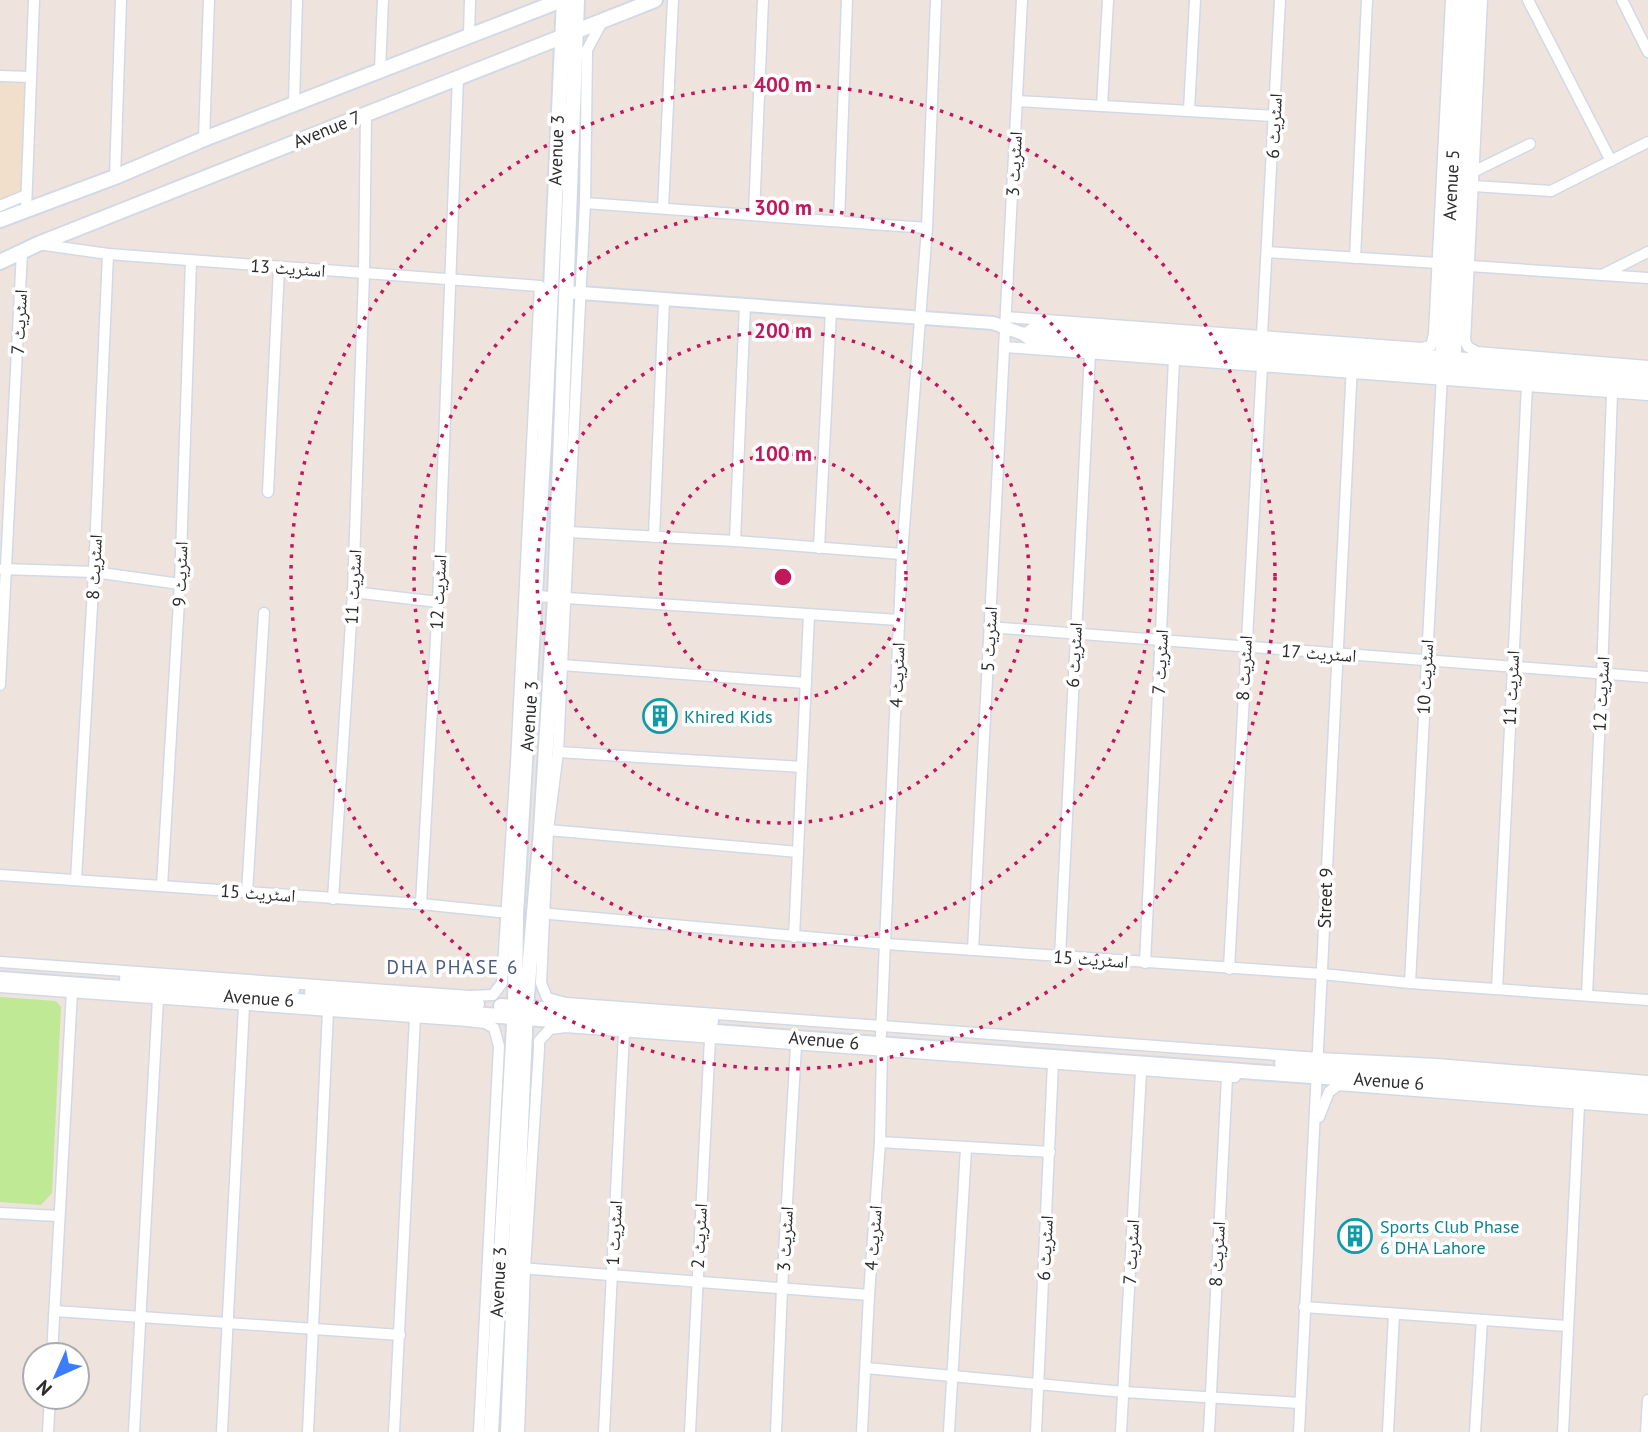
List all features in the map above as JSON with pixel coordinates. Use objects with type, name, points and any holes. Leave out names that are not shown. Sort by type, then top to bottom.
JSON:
[{"type":"main road","name":"Avenue 7","points":[[0,220],[26,203],[115,177],[294,103],[563,0]]},
{"type":"main road","name":"Avenue 3","points":[[520,1012],[511,914],[536,596],[563,0]]},
{"type":"main road","name":"Avenue 3","points":[[491,1432],[511,1062],[539,913],[560,598],[574,292],[580,73],[575,31],[577,0]]},
{"type":"main road","name":"Avenue 7","points":[[0,262],[38,244],[656,0]]},
{"type":"main road","name":"Avenue 5","points":[[1446,368],[1439,334],[1460,0]]},
{"type":"main road","name":"Avenue 5","points":[[1446,368],[1473,0]]},
{"type":"main road","points":[[1648,373],[1446,368],[1352,369],[1035,342],[1026,335],[1035,329],[1244,339],[1421,353],[1446,368],[1648,385]]},
{"type":"main road","points":[[511,1062],[502,1027],[488,1010],[504,993],[514,969]]},
{"type":"main road","name":"Avenue 6","points":[[0,970],[882,1039],[1648,1090]]},
{"type":"main road","points":[[511,1062],[535,1033],[561,1015],[537,994],[530,970]]},
{"type":"main road","name":"Avenue 6","points":[[0,979],[468,1008]]},
{"type":"main road","name":"Avenue 3","points":[[508,1432],[520,1268],[511,1062]]},
{"type":"main road","name":"Avenue 6","points":[[1318,1070],[1648,1101]]},
{"type":"street","points":[[0,206],[26,203],[34,0]]},
{"type":"street","points":[[115,177],[121,0]]},
{"type":"street","points":[[204,139],[209,0]]},
{"type":"street","points":[[294,103],[297,0]]},
{"type":"street","points":[[380,70],[383,0]]},
{"type":"street","points":[[469,36],[470,0]]},
{"type":"street","points":[[663,208],[673,0]]},
{"type":"street","points":[[754,214],[763,0]]},
{"type":"street","points":[[839,221],[847,0]]},
{"type":"street","points":[[919,317],[927,228],[936,0]]},
{"type":"street","name":"اسٹریٹ 3","points":[[1006,322],[1022,0]]},
{"type":"street","points":[[1102,106],[1108,0]]},
{"type":"street","points":[[1189,110],[1195,0]]},
{"type":"street","name":"اسٹریٹ 6","points":[[1262,335],[1280,0]]},
{"type":"street","points":[[1354,258],[1367,0]]},
{"type":"street","points":[[574,292],[1244,339],[1262,335],[1421,353],[1439,334],[1438,263],[1451,0]]},
{"type":"street","points":[[1482,0],[1465,341],[1472,350],[1648,366]]},
{"type":"street","points":[[1528,0],[1611,161]]},
{"type":"street","points":[[1622,0],[1648,52]]},
{"type":"street","points":[[603,20],[587,50],[580,73],[584,202],[574,292],[569,532],[560,598],[562,665],[558,752],[539,913],[542,989],[561,1015],[624,1033],[796,1046],[882,1039],[1054,1064],[1141,1072],[1227,1077],[1436,1064],[1648,1081]]},
{"type":"street","points":[[0,76],[30,77]]},
{"type":"street","name":"اسٹریٹ 12","points":[[421,904],[438,602],[458,77]]},
{"type":"street","points":[[1017,101],[1274,116]]},
{"type":"street","name":"اسٹریٹ 11","points":[[333,899],[353,592],[364,274],[366,114]]},
{"type":"street","points":[[1474,186],[1551,191],[1648,142]]},
{"type":"street","points":[[1475,171],[1530,144]]},
{"type":"street","points":[[584,202],[927,228]]},
{"type":"street","name":"اسٹریٹ 13","points":[[38,244],[108,254],[191,261],[540,286],[511,914]]},
{"type":"street","name":"اسٹریٹ 7","points":[[0,685],[3,569],[22,252]]},
{"type":"street","points":[[1267,252],[1438,263]]},
{"type":"street","points":[[1601,275],[1648,252]]},
{"type":"street","name":"اسٹریٹ 8","points":[[76,880],[94,572],[108,254]]},
{"type":"street","name":"اسٹریٹ 9","points":[[162,886],[180,583],[191,261]]},
{"type":"street","points":[[1470,265],[1648,278]]},
{"type":"street","points":[[268,492],[279,268]]},
{"type":"street","points":[[654,537],[664,300]]},
{"type":"street","points":[[735,541],[745,304]]},
{"type":"street","points":[[819,548],[831,311]]},
{"type":"street","name":"اسٹریٹ 4","points":[[862,1432],[880,1142],[902,554],[919,317]]},
{"type":"street","points":[[1006,322],[1026,335]]},
{"type":"street","name":"اسٹریٹ 5","points":[[973,950],[1006,322]]},
{"type":"street","points":[[1004,347],[1262,366],[1352,369]]},
{"type":"street","name":"اسٹریٹ 6","points":[[1060,957],[1090,354]]},
{"type":"street","name":"اسٹریٹ 7","points":[[1145,963],[1174,360]]},
{"type":"street","name":"اسٹریٹ 8","points":[[1229,969],[1262,366]]},
{"type":"street","points":[[1446,368],[1527,386],[1648,395]]},
{"type":"street","name":"اسٹریٹ 10","points":[[1410,983],[1426,661],[1446,368]]},
{"type":"street","name":"Street 9","points":[[1299,1432],[1318,1070],[1335,654],[1352,369]]},
{"type":"street","name":"اسٹریٹ 11","points":[[1497,989],[1527,386]]},
{"type":"street","name":"اسٹریٹ 12","points":[[1587,996],[1612,393]]},
{"type":"street","points":[[569,532],[902,554]]},
{"type":"street","points":[[3,569],[94,572],[180,583]]},
{"type":"street","points":[[353,592],[438,602]]},
{"type":"street","points":[[536,596],[899,620]]},
{"type":"street","points":[[247,893],[264,613]]},
{"type":"street","points":[[794,937],[809,615]]},
{"type":"street","name":"اسٹریٹ 17","points":[[989,627],[1648,677]]},
{"type":"street","points":[[562,665],[806,683]]},
{"type":"street","points":[[558,752],[802,767]]},
{"type":"street","points":[[548,831],[798,852]]},
{"type":"street","name":"اسٹریٹ 15","points":[[0,875],[421,904],[511,914]]},
{"type":"street","name":"اسٹریٹ 15","points":[[539,913],[794,937],[1648,1000]]},
{"type":"street","points":[[0,987],[415,1017],[468,1008],[493,995],[502,983],[511,914]]},
{"type":"street","points":[[0,962],[468,1008],[494,1028],[511,1062],[479,1432]]},
{"type":"street","points":[[53,1341],[72,991]]},
{"type":"street","points":[[134,1432],[158,999]]},
{"type":"street","points":[[222,1432],[244,1006]]},
{"type":"street","points":[[307,1432],[328,1012]]},
{"type":"street","points":[[519,1432],[520,1268],[539,1041],[561,1015]]},
{"type":"street","points":[[394,1432],[415,1017]]},
{"type":"street","name":"اسٹریٹ 1","points":[[604,1432],[624,1033]]},
{"type":"street","name":"اسٹریٹ 2","points":[[690,1432],[710,1039]]},
{"type":"street","name":"اسٹریٹ 3","points":[[776,1432],[796,1046]]},
{"type":"street","name":"اسٹریٹ 6","points":[[1035,1432],[1054,1064]]},
{"type":"street","name":"اسٹریٹ 7","points":[[1121,1432],[1141,1072]]},
{"type":"street","name":"اسٹریٹ 8","points":[[1209,1432],[1227,1077]]},
{"type":"street","points":[[1315,1128],[1329,1092],[1338,1085],[1648,1109]]},
{"type":"street","points":[[1563,1432],[1579,1105]]},
{"type":"street","points":[[880,1142],[1051,1152]]},
{"type":"street","points":[[949,1432],[966,1149]]},
{"type":"street","points":[[0,1213],[58,1216]]},
{"type":"street","points":[[520,1268],[869,1295]]},
{"type":"street","points":[[1304,1307],[1567,1326]]},
{"type":"street","points":[[55,1311],[400,1335]]},
{"type":"street","points":[[1388,1432],[1394,1314]]},
{"type":"street","points":[[1475,1432],[1482,1320]]},
{"type":"street","points":[[866,1368],[1124,1392],[1300,1404]]},
{"type":"street","points":[[1646,1432],[1648,1399]]},
{"type":"street","points":[[48,1432],[49,1411]]},
{"type":"shaded area","points":[[0,79],[27,79],[22,208],[0,215]]},
{"type":"green space","points":[[0,997],[56,1001],[61,1007],[52,1193],[41,1205],[0,1202]]},
{"type":"place","name":"Khired Kids","points":[[660,716]]},
{"type":"place","name":"Sports Club Phase 6 DHA Lahore","points":[[1355,1236]]},
{"type":"district","name":"DHA PHASE 6","points":[[453,967]]}]
